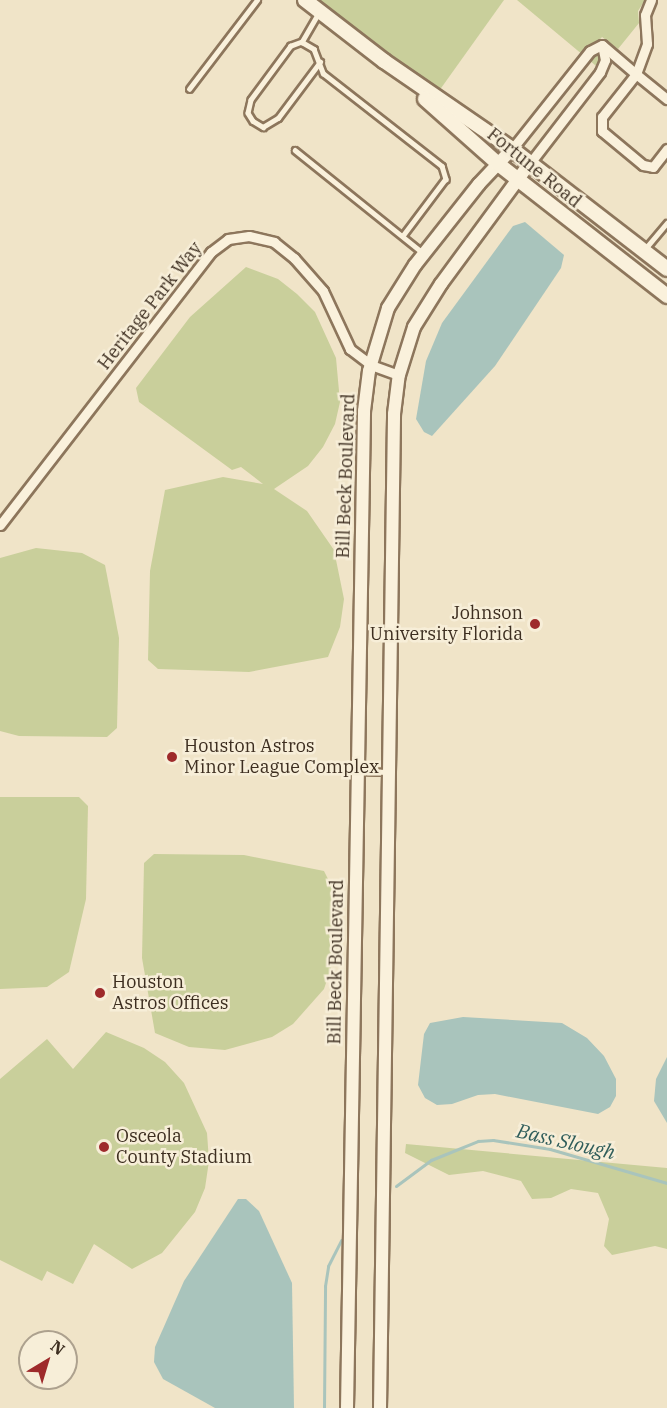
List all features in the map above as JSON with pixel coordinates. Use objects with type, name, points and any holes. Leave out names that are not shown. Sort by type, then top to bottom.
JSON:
[{"type":"main road","name":"Fortune Road","points":[[305,0],[384,62],[497,163],[667,296]]},
{"type":"main road","name":"Fortune Road","points":[[384,62],[512,149],[667,269]]},
{"type":"street","points":[[651,0],[645,15],[647,44],[636,74],[602,117],[602,131],[643,165],[653,167],[667,149]]},
{"type":"street","points":[[602,45],[667,99]]},
{"type":"street","points":[[380,1408],[394,414],[399,375],[414,327],[441,284],[600,72],[605,60],[602,45]]},
{"type":"street","name":"Bill Beck Boulevard","points":[[347,1408],[364,411],[371,364],[388,308],[424,254],[590,51],[602,45]]},
{"type":"street","name":"Heritage Park Way","points":[[0,525],[211,252],[228,239],[249,236],[274,242],[294,258],[323,291],[350,349],[371,364],[399,375]]},
{"type":"street","points":[[630,267],[644,251]]},
{"type":"lane","points":[[189,88],[257,0]]},
{"type":"lane","points":[[320,12],[302,42],[291,46],[251,100],[248,113],[253,121],[263,128],[278,118],[320,62]]},
{"type":"lane","points":[[302,42],[314,49],[323,73],[442,166],[446,179],[403,236]]},
{"type":"lane","points":[[295,150],[424,254]]},
{"type":"lane","points":[[644,251],[667,223]]},
{"type":"lane","points":[[358,771],[389,772]]},
{"type":"green space","points":[[319,0],[504,0],[439,91]]},
{"type":"green space","points":[[517,0],[645,0],[638,11],[639,23],[618,49],[602,37],[594,46],[610,59],[601,70]]},
{"type":"green space","points":[[246,267],[278,279],[315,312],[336,358],[340,402],[335,424],[323,447],[308,466],[274,489],[307,511],[334,550],[344,599],[340,627],[328,657],[249,672],[158,669],[148,660],[150,571],[165,490],[223,477],[263,484],[241,467],[232,470],[139,402],[136,388],[190,317]]},
{"type":"green space","points":[[36,548],[82,553],[105,565],[119,638],[117,728],[107,737],[19,736],[0,731],[0,558]]},
{"type":"green space","points":[[0,797],[79,797],[88,806],[86,899],[69,972],[47,987],[0,989]]},
{"type":"green space","points":[[154,854],[244,855],[324,871],[335,893],[340,920],[339,944],[324,989],[293,1024],[272,1037],[225,1050],[189,1047],[155,1033],[142,958],[144,863]]},
{"type":"green space","name":"Osceola County Stadium","points":[[106,1032],[144,1048],[165,1062],[184,1083],[207,1133],[209,1161],[205,1188],[195,1212],[162,1253],[132,1269],[94,1244],[73,1284],[47,1271],[42,1281],[0,1260],[0,1079],[47,1039],[73,1069]]},
{"type":"green space","points":[[406,1144],[667,1168],[667,1249],[655,1246],[612,1255],[604,1246],[609,1219],[598,1193],[571,1189],[551,1198],[532,1199],[521,1181],[483,1171],[449,1175],[405,1153]]},
{"type":"water","points":[[525,222],[564,255],[561,268],[495,366],[432,436],[424,432],[416,419],[426,361],[442,323],[513,226]]},
{"type":"water","points":[[463,1017],[562,1023],[587,1038],[604,1056],[616,1079],[616,1096],[610,1107],[598,1114],[495,1094],[478,1095],[452,1104],[437,1105],[425,1098],[418,1085],[424,1034],[430,1023]]},
{"type":"water","points":[[667,1057],[667,1123],[654,1101],[656,1079]]},
{"type":"water","points":[[238,1199],[246,1199],[259,1211],[292,1283],[294,1408],[215,1408],[163,1379],[154,1362],[155,1347],[184,1281]]},
{"type":"waterway","name":"Bass Slough","points":[[396,1186],[431,1160],[478,1141],[493,1140],[550,1149],[667,1183]]},
{"type":"waterway","name":"Bass Slough","points":[[324,1408],[325,1286],[328,1266],[341,1240]]},
{"type":"place","name":"Johnson University Florida","points":[[535,624]]},
{"type":"place","name":"Houston Astros Minor League Complex","points":[[172,757]]},
{"type":"place","name":"Houston Astros Offices","points":[[100,993]]},
{"type":"place","name":"Osceola County Stadium","points":[[104,1147]]}]
